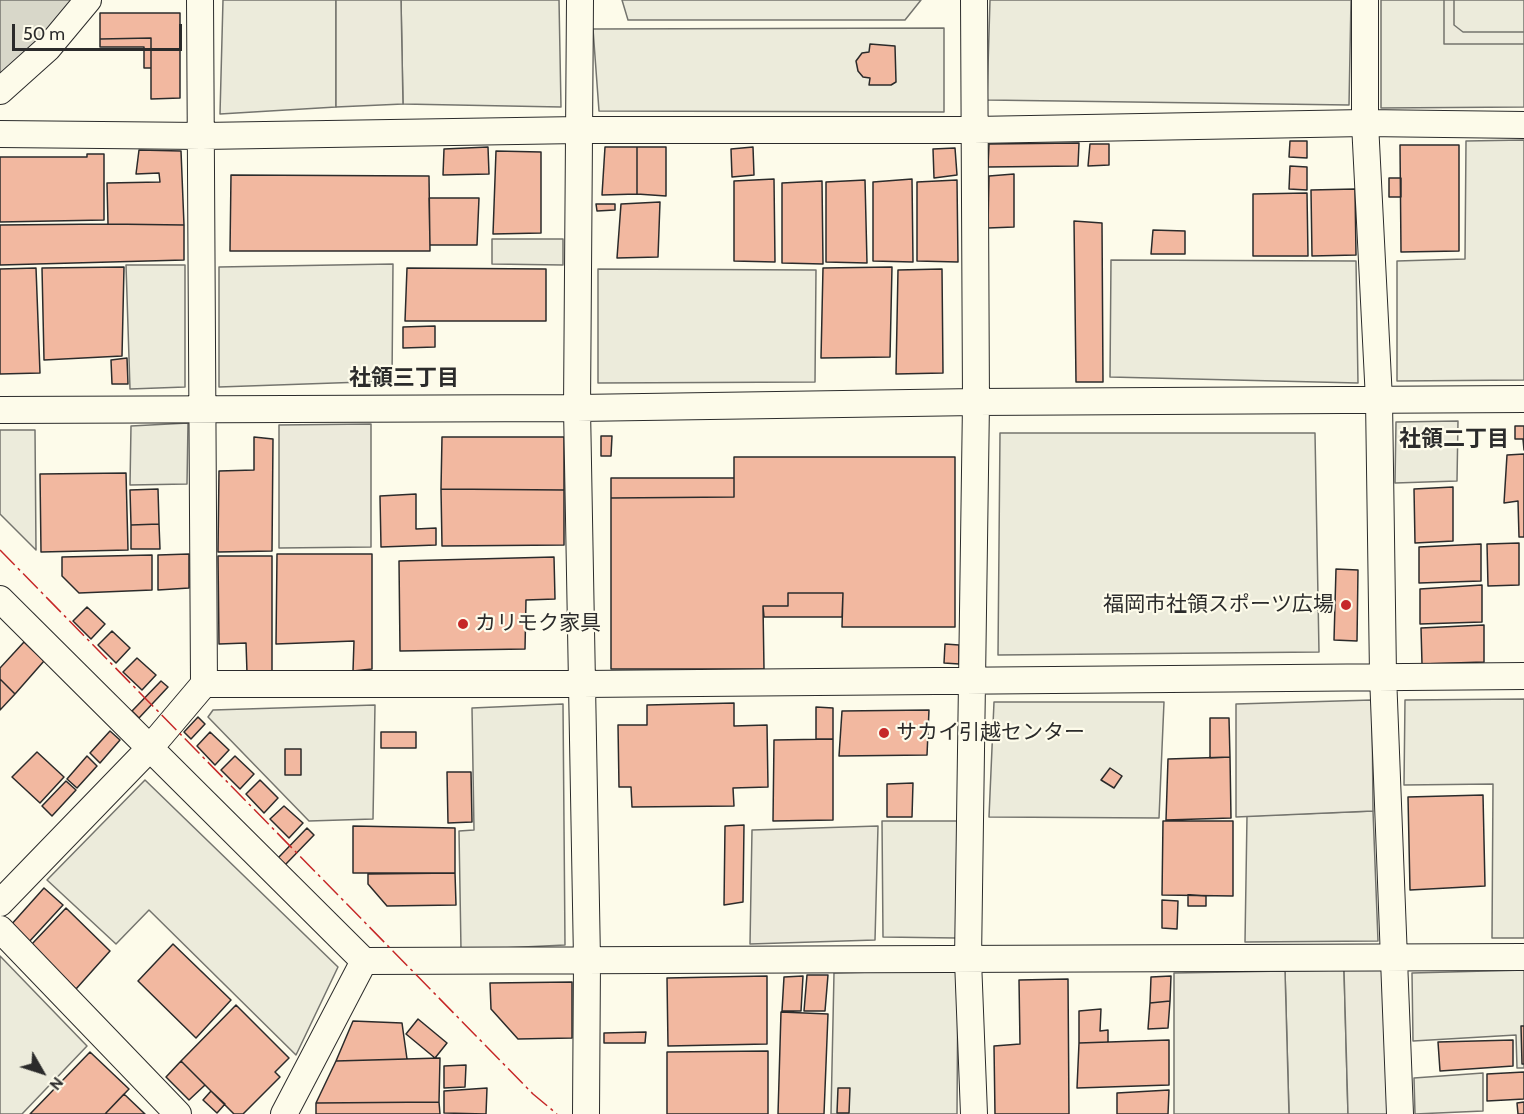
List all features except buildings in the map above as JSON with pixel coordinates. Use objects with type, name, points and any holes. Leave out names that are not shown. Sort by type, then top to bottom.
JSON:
[{"type":"street","points":[[0,91],[48,48],[88,0]]},
{"type":"street","points":[[0,903],[149,749],[204,684],[200,0]]},
{"type":"street","points":[[580,0],[577,408],[587,960],[586,1114]]},
{"type":"street","points":[[974,1114],[968,960],[976,402],[975,0]]},
{"type":"street","points":[[1365,0],[1365,123],[1379,400],[1383,675],[1400,1114]]},
{"type":"street","points":[[0,134],[202,136],[579,130],[974,130],[1365,123],[1524,125]]},
{"type":"street","points":[[0,410],[577,408],[976,402],[1524,399]]},
{"type":"street","points":[[0,599],[364,961],[1524,957]]},
{"type":"street","points":[[204,684],[582,684],[1383,675],[1524,676]]},
{"type":"street","points":[[0,929],[178,1114]]},
{"type":"street","points":[[284,1114],[364,961]]},
{"type":"shaded area","points":[[0,0],[72,0],[50,30],[0,76]]},
{"type":"shaded area","points":[[223,0],[336,0],[336,107],[220,114]]},
{"type":"shaded area","points":[[336,0],[401,0],[403,104],[336,107]]},
{"type":"shaded area","points":[[401,0],[559,0],[561,107],[403,104]]},
{"type":"shaded area","points":[[622,0],[921,0],[905,20],[628,20]]},
{"type":"shaded area","points":[[990,0],[1351,0],[1349,105],[987,100]]},
{"type":"shaded area","points":[[1381,0],[1524,0],[1524,107],[1381,108]]},
{"type":"shaded area","points":[[1444,0],[1454,0],[1454,25],[1463,32],[1524,32],[1524,44],[1444,44]]},
{"type":"shaded area","points":[[944,28],[944,112],[599,111],[593,29]]},
{"type":"shaded area","points":[[1524,140],[1524,380],[1397,381],[1397,261],[1465,259],[1466,141]]},
{"type":"shaded area","points":[[492,239],[563,239],[563,265],[492,264]]},
{"type":"shaded area","points":[[1111,260],[1356,261],[1358,383],[1110,377]]},
{"type":"shaded area","points":[[393,264],[392,381],[219,387],[219,267]]},
{"type":"shaded area","points":[[126,265],[185,265],[185,387],[130,389]]},
{"type":"shaded area","points":[[598,269],[816,270],[815,382],[598,383]]},
{"type":"shaded area","points":[[1458,421],[1457,481],[1395,483],[1396,422]]},
{"type":"shaded area","points":[[188,423],[187,484],[130,485],[131,426]]},
{"type":"shaded area","points":[[371,424],[371,547],[279,548],[279,425]]},
{"type":"shaded area","points":[[0,430],[35,430],[36,550],[0,514]]},
{"type":"shaded area","points":[[1000,433],[1315,433],[1319,652],[998,655]]},
{"type":"shaded area","points":[[1524,699],[1524,938],[1492,938],[1493,784],[1404,785],[1405,700]]},
{"type":"shaded area","points":[[1372,700],[1373,811],[1236,817],[1236,704]]},
{"type":"shaded area","points":[[994,702],[1164,702],[1159,818],[989,817]]},
{"type":"shaded area","points":[[563,704],[565,945],[461,950],[459,831],[474,830],[472,708]]},
{"type":"shaded area","points":[[375,705],[373,819],[309,821],[208,717],[213,710]]},
{"type":"shaded area","points":[[145,780],[338,967],[296,1055],[149,910],[116,944],[47,880]]},
{"type":"shaded area","points":[[1373,811],[1378,941],[1245,942],[1247,816]]},
{"type":"shaded area","points":[[882,821],[957,821],[956,938],[883,937]]},
{"type":"shaded area","points":[[878,826],[875,940],[750,944],[752,830]]},
{"type":"shaded area","points":[[0,956],[87,1046],[22,1114],[0,1114]]},
{"type":"shaded area","points":[[1384,969],[1388,1114],[1348,1114],[1344,970]]},
{"type":"shaded area","points":[[958,970],[957,1114],[831,1114],[834,973]]},
{"type":"shaded area","points":[[1344,970],[1348,1114],[1289,1114],[1285,971]]},
{"type":"shaded area","points":[[1524,970],[1524,1068],[1517,1068],[1516,1035],[1413,1041],[1412,973]]},
{"type":"shaded area","points":[[1285,971],[1289,1114],[1174,1114],[1174,973]]},
{"type":"shaded area","points":[[1483,1073],[1483,1111],[1415,1114],[1414,1078]]},
{"type":"power","points":[[0,550],[533,1094],[557,1114]]},
{"type":"place","name":"福岡市社領スポーツ広場","points":[[1346,605]]},
{"type":"place","name":"カリモク家具","points":[[463,624]]},
{"type":"place","name":"サカイ引越センター","points":[[884,733]]},
{"type":"district","name":"社領三丁目","points":[[404,379]]},
{"type":"district","name":"社領二丁目","points":[[1454,440]]}]
